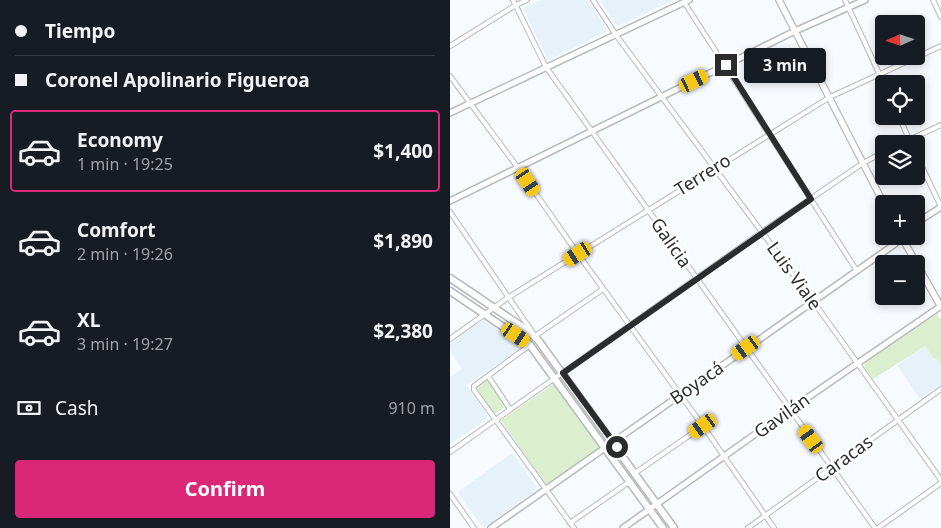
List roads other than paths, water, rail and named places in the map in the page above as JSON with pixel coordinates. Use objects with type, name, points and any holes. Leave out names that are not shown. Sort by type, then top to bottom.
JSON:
[{"type":"main road","points":[[779,0],[879,195]]},
{"type":"main road","points":[[906,245],[941,306]]},
{"type":"main road","points":[[450,278],[534,336],[563,373],[674,528]]},
{"type":"main road","points":[[450,290],[530,345],[662,528]]},
{"type":"street","name":"Galicia","points":[[513,0],[546,67],[876,528]]},
{"type":"street","points":[[450,46],[527,0]]},
{"type":"street","name":"Luis Viale","points":[[593,0],[616,35],[858,363],[941,482]]},
{"type":"street","points":[[845,0],[879,74]]},
{"type":"street","points":[[450,201],[795,31],[865,0]]},
{"type":"street","points":[[933,0],[941,17]]},
{"type":"street","points":[[450,113],[687,1],[857,270]]},
{"type":"street","name":"Terrero","points":[[450,339],[509,297],[769,133],[830,97],[941,46]]},
{"type":"street","points":[[450,76],[703,426],[774,528]]},
{"type":"street","points":[[922,135],[941,125]]},
{"type":"street","points":[[450,452],[762,232],[862,163],[875,156]]},
{"type":"street","points":[[925,173],[941,207],[925,217]]},
{"type":"street","points":[[450,212],[534,336],[604,290]]},
{"type":"street","name":"Boyacá","points":[[491,528],[894,245]]},
{"type":"street","name":"Gavilán","points":[[623,528],[941,306]]},
{"type":"street","points":[[530,345],[474,386],[474,390],[574,528]]},
{"type":"street","points":[[488,376],[510,409]]},
{"type":"street","name":"Caracas","points":[[748,528],[941,389]]},
{"type":"street","points":[[635,473],[703,426]]},
{"type":"street","points":[[570,523],[630,482]]},
{"type":"street","points":[[876,528],[941,482]]},
{"type":"street","points":[[450,494],[474,528]]}]
